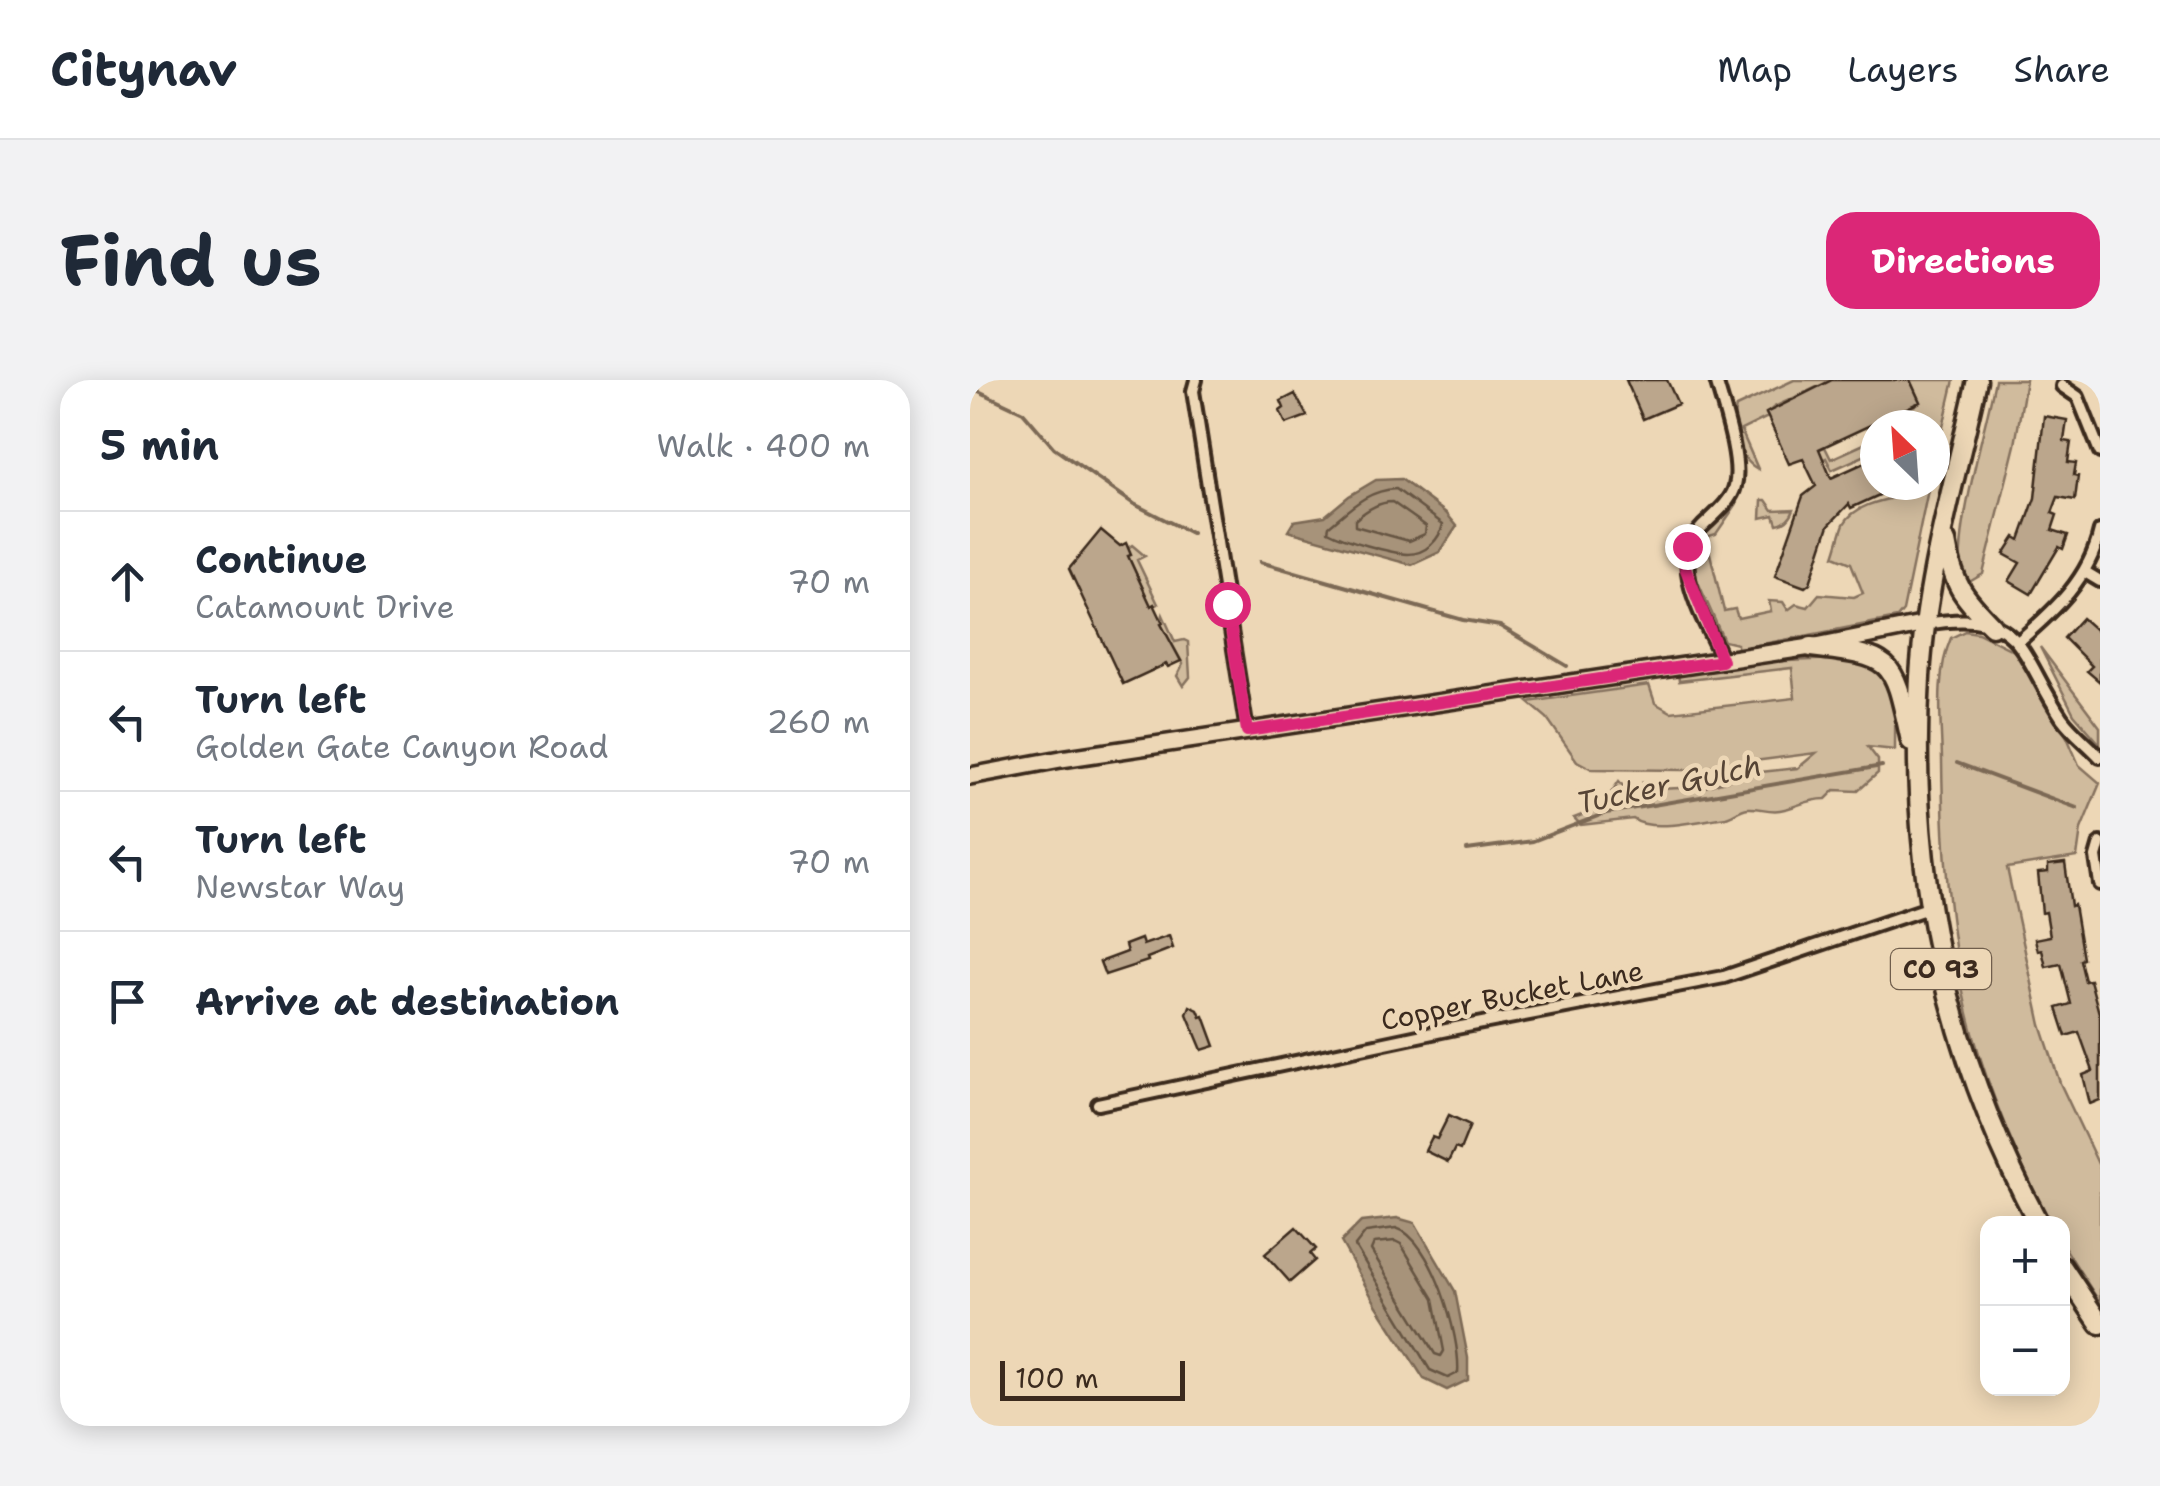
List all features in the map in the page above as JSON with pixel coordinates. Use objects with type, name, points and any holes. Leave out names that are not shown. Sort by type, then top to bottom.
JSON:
[{"type":"highway","name":"CO 93","points":[[1978,380],[1926,624],[1920,675],[1922,852],[1928,908],[1952,1012],[1974,1083],[2012,1174],[2035,1216]]},
{"type":"highway","points":[[1945,529],[1954,582],[1992,626]]},
{"type":"highway","points":[[1811,647],[1870,655],[1889,669],[1900,692],[1919,776]]},
{"type":"highway","points":[[2070,1279],[2100,1324]]},
{"type":"main road","points":[[970,776],[1811,647],[1926,624]]},
{"type":"street","points":[[1196,380],[1193,391],[1247,731]]},
{"type":"street","points":[[1716,380],[1736,468],[1736,486],[1695,533],[1687,546],[1685,567],[1722,661]]},
{"type":"street","points":[[2062,386],[2078,397],[2100,452]]},
{"type":"street","points":[[2019,641],[2062,602],[2085,572],[2100,531]]},
{"type":"street","points":[[2085,572],[2100,581]]},
{"type":"street","points":[[1926,624],[1954,620],[1992,626],[2019,641],[2064,720],[2100,757]]},
{"type":"street","points":[[2100,843],[2096,857],[2100,884]]},
{"type":"street","name":"Copper Bucket Lane","points":[[1098,1104],[1724,977],[1928,908]]},
{"type":"shaded area","points":[[1794,380],[1832,380],[1774,407],[1766,414],[1768,417],[1741,430],[1758,469],[1751,465],[1738,442],[1736,407]]},
{"type":"shaded area","points":[[1910,380],[1954,380],[1947,410],[1909,410],[1920,402]]},
{"type":"shaded area","points":[[1995,380],[2026,380],[2015,445],[1983,574],[1963,587],[1965,514]]},
{"type":"shaded area","points":[[1860,446],[1860,458],[1832,470],[1826,458],[1822,460],[1819,449],[1825,447],[1831,459]]},
{"type":"shaded area","points":[[1762,500],[1773,510],[1794,509],[1777,524],[1774,515],[1761,518]]},
{"type":"shaded area","points":[[1926,500],[1903,611],[1897,618],[1737,649],[1737,644],[1724,641],[1691,566],[1696,545],[1721,516],[1738,502],[1716,534],[1706,537],[1724,611],[1735,609],[1738,618],[1771,611],[1769,601],[1783,602],[1788,610],[1796,604],[1808,607],[1819,594],[1854,597],[1863,593],[1851,563],[1834,556],[1844,524],[1862,508],[1878,502]]},
{"type":"shaded area","points":[[1132,545],[1145,556],[1137,560],[1158,604],[1151,606],[1128,556]]},
{"type":"shaded area","points":[[1163,615],[1175,642],[1188,642],[1190,677],[1183,686],[1177,676],[1183,664],[1161,624]]},
{"type":"shaded area","points":[[1965,631],[1978,633],[2014,651],[2067,737],[2079,765],[2100,783],[2081,829],[2077,857],[2007,868],[2041,1025],[2060,1083],[2100,1168],[2100,1303],[2070,1256],[2070,1216],[2046,1216],[2023,1167],[1987,1079],[1965,1000],[1953,932],[1943,793],[1940,698],[1951,638]]},
{"type":"shaded area","points":[[2040,647],[2100,727],[2100,744],[2074,714]]},
{"type":"shaded area","points":[[1838,659],[1873,668],[1890,686],[1895,750],[1868,747],[1878,760],[1878,773],[1858,791],[1835,790],[1826,799],[1786,809],[1748,808],[1726,817],[1691,823],[1652,825],[1633,819],[1581,825],[1574,818],[1590,812],[1586,793],[1607,799],[1619,781],[1631,796],[1645,793],[1643,783],[1657,789],[1705,787],[1751,773],[1798,768],[1816,753],[1684,770],[1592,769],[1577,761],[1547,718],[1528,702],[1649,685],[1655,703],[1671,712],[1795,698],[1792,668],[1679,681],[1678,674],[1759,662]]},
{"type":"water","points":[[1401,479],[1457,526],[1440,552],[1412,565],[1288,531],[1294,521],[1325,516],[1376,480]]},
{"type":"water","points":[[1397,1218],[1415,1223],[1455,1291],[1468,1358],[1468,1380],[1447,1390],[1424,1379],[1341,1242],[1361,1222]]},
{"type":"building","points":[[1626,380],[1667,380],[1678,404],[1643,419]]},
{"type":"building","points":[[1832,380],[1910,380],[1920,402],[1903,410],[1860,410],[1860,430],[1819,449],[1831,478],[1860,465],[1860,500],[1868,500],[1851,508],[1849,504],[1829,525],[1810,583],[1805,587],[1775,576],[1803,496],[1816,486],[1803,459],[1789,464],[1766,413]]},
{"type":"building","points":[[1295,394],[1307,416],[1286,424],[1280,411],[1284,408],[1281,401]]},
{"type":"building","points":[[2044,416],[2067,420],[2064,441],[2071,442],[2068,462],[2076,463],[2074,475],[2078,476],[2075,500],[2058,497],[2052,513],[2057,515],[2052,530],[2068,535],[2063,549],[2059,547],[2031,594],[2009,581],[2020,563],[2004,554],[2015,537],[2020,540],[2035,498]]},
{"type":"building","points":[[1101,530],[1120,546],[1126,543],[1151,606],[1154,604],[1181,661],[1123,684],[1069,569]]},
{"type":"building","points":[[2082,618],[2100,634],[2100,682],[2087,671],[2092,666],[2064,638]]},
{"type":"building","points":[[2065,863],[2083,959],[2080,960],[2100,1017],[2100,1100],[2090,1104],[2083,1075],[2093,1071],[2079,1032],[2066,1036],[2057,1008],[2071,1004],[2061,964],[2046,967],[2035,939],[2050,936],[2046,912],[2042,913],[2038,873],[2048,872],[2048,865]]},
{"type":"building","points":[[1169,936],[1173,948],[1105,975],[1100,962],[1127,952],[1125,945],[1141,939],[1143,945]]},
{"type":"building","points":[[1190,1006],[1204,1016],[1215,1046],[1202,1050],[1187,1014]]},
{"type":"building","points":[[1449,1115],[1470,1125],[1460,1150],[1455,1148],[1448,1162],[1425,1151],[1432,1137],[1437,1139]]},
{"type":"building","points":[[1296,1227],[1316,1249],[1310,1254],[1315,1260],[1290,1282],[1265,1254]]},
{"type":"waterway","points":[[970,387],[1023,412],[1054,448],[1134,504],[1191,533]]},
{"type":"waterway","points":[[1260,562],[1463,620],[1500,626],[1567,666]]},
{"type":"waterway","name":"Tucker Gulch","points":[[1957,763],[2077,808]]},
{"type":"waterway","name":"Tucker Gulch","points":[[1467,850],[1533,841],[1606,813],[1882,766]]},
{"type":"waterway","points":[[1592,792],[1606,813]]},
{"type":"route","points":[[1227,604],[1247,731],[1722,661],[1685,567],[1687,546]]}]
